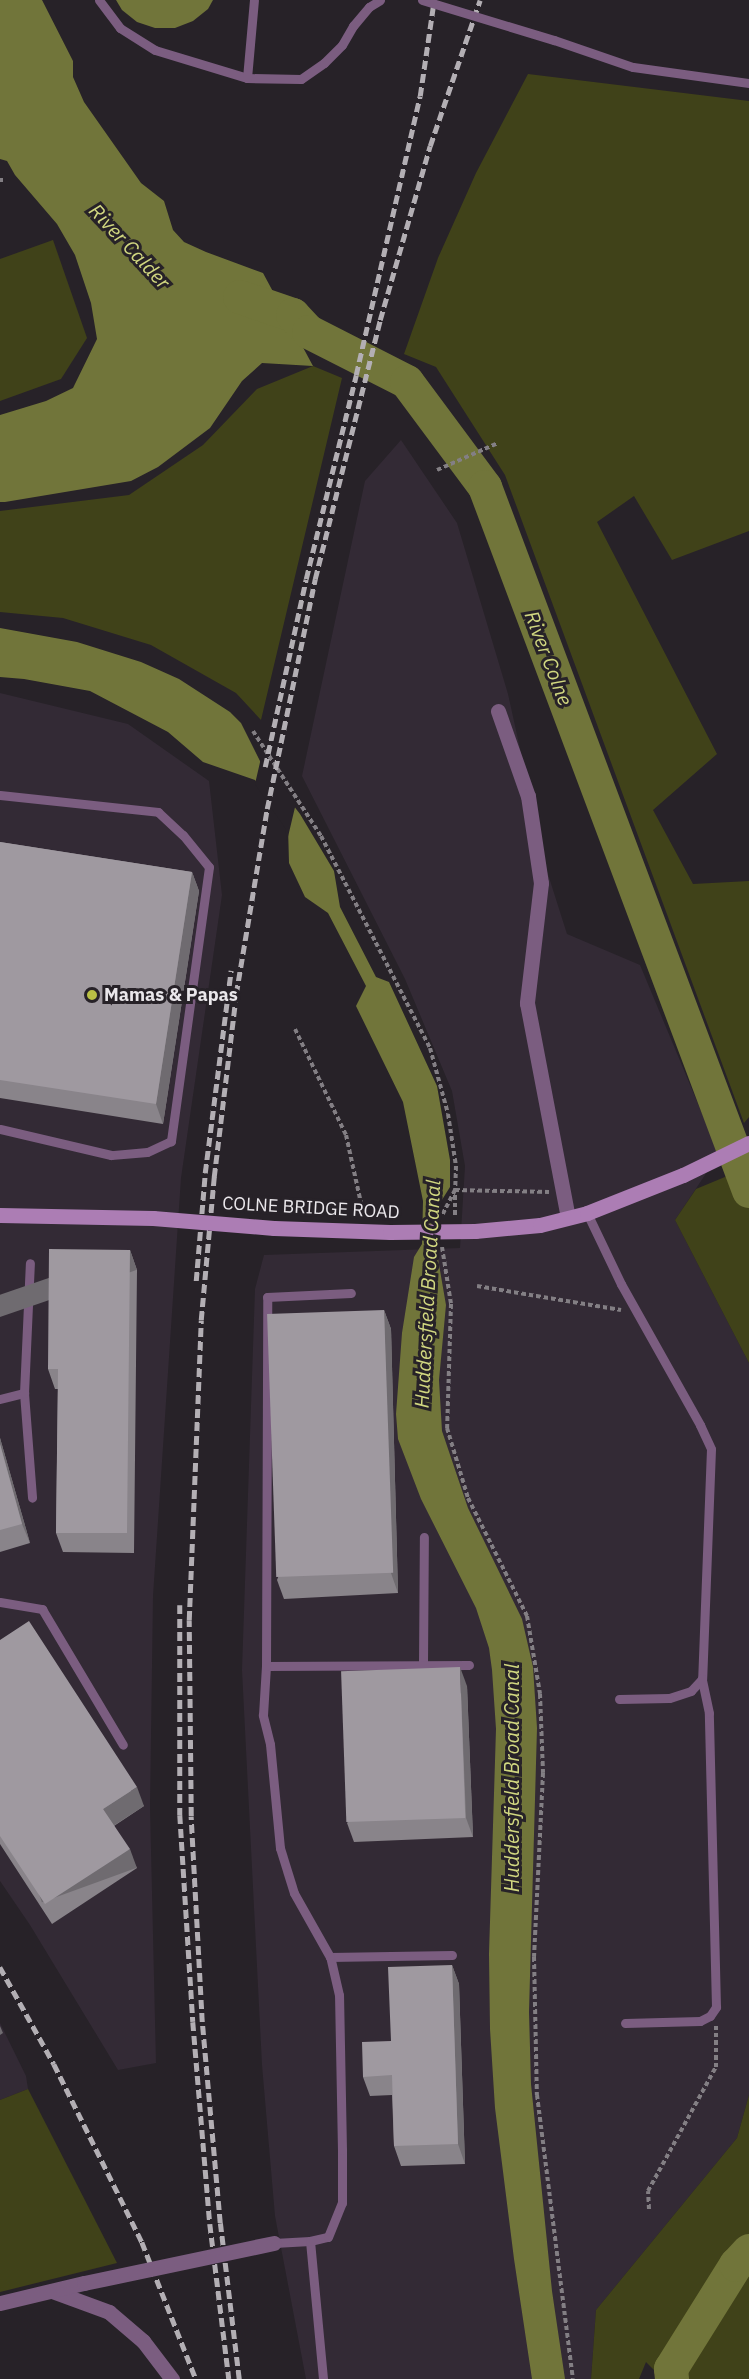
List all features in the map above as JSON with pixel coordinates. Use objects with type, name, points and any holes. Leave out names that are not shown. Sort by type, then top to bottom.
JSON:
[{"type":"main road","name":"COLNE BRIDGE ROAD","points":[[0,1215],[153,1218],[274,1228],[390,1232],[475,1231],[540,1225],[587,1213],[683,1175],[749,1143]]},
{"type":"street","points":[[498,711],[528,796],[541,883],[527,1003],[568,1218]]},
{"type":"street","points":[[0,2303],[274,2242]]},
{"type":"street","points":[[52,2291],[109,2312],[143,2341],[172,2379]]},
{"type":"lane","points":[[99,0],[120,28],[155,50],[247,78],[301,80],[324,63],[342,45],[353,26],[369,7],[380,0]]},
{"type":"lane","points":[[247,78],[254,0]]},
{"type":"lane","points":[[422,0],[554,40],[633,67],[749,83]]},
{"type":"lane","points":[[0,795],[158,812],[183,835],[208,867],[171,1141],[147,1152],[111,1155],[0,1129]]},
{"type":"lane","points":[[587,1213],[711,1449],[702,1679],[709,1713],[716,2007],[710,2016],[700,2021],[625,2023]]},
{"type":"lane","points":[[30,1263],[24,1393],[32,1498]]},
{"type":"lane","points":[[274,2242],[310,2241],[328,2237],[342,2203],[339,1995],[330,1957],[294,1893],[280,1848],[270,1744],[263,1715],[266,1666],[267,1297],[351,1293]]},
{"type":"lane","points":[[0,1399],[24,1393]]},
{"type":"lane","points":[[423,1665],[424,1537]]},
{"type":"lane","points":[[0,1602],[42,1609],[123,1745]]},
{"type":"lane","points":[[266,1666],[469,1665]]},
{"type":"lane","points":[[620,1699],[669,1698],[691,1691],[702,1679]]},
{"type":"lane","points":[[330,1957],[452,1955]]},
{"type":"lane","points":[[310,2241],[323,2379]]},
{"type":"path","points":[[437,470],[498,443]]},
{"type":"path","points":[[253,731],[321,836],[353,903],[430,1048],[448,1114],[456,1166],[455,1214]]},
{"type":"path","points":[[295,1029],[346,1135],[360,1209],[370,1231]]},
{"type":"path","points":[[455,1190],[563,1192]]},
{"type":"path","points":[[442,1223],[442,1213],[455,1190]]},
{"type":"path","points":[[442,1242],[451,1304],[447,1428],[468,1498],[526,1616],[540,1694],[543,1773],[534,1957],[537,2095],[573,2379]]},
{"type":"path","points":[[477,1286],[637,1312]]},
{"type":"path","points":[[649,2209],[648,2191],[716,2067],[716,2007]]},
{"type":"shaded area","points":[[528,74],[749,101],[749,531],[672,560],[634,496],[597,522],[717,754],[653,810],[693,884],[749,881],[749,1117],[744,1123],[505,475],[436,367],[404,354],[438,258],[476,173]]},
{"type":"shaded area","points":[[53,240],[87,338],[61,379],[0,401],[0,259]]},
{"type":"shaded area","points":[[313,366],[342,378],[261,720],[236,693],[151,645],[63,618],[0,612],[0,511],[129,495],[203,445],[257,389]]},
{"type":"shaded area","points":[[401,440],[457,523],[508,694],[547,871],[567,934],[640,965],[719,1154],[675,1220],[749,1363],[749,2095],[737,2138],[596,2310],[591,2379],[306,2379],[275,2216],[262,2065],[242,1670],[255,1289],[264,1255],[460,1248],[465,1166],[452,1091],[405,979],[302,776],[365,481]]},
{"type":"shaded area","points":[[0,693],[128,724],[209,781],[222,895],[181,1178],[153,1596],[150,1807],[156,2063],[118,2070],[30,1925],[0,1881]]},
{"type":"shaded area","points":[[749,1167],[749,1363],[675,1220],[696,1189]]},
{"type":"shaded area","points":[[0,2023],[26,2076],[28,2089],[0,2100]]},
{"type":"shaded area","points":[[28,2089],[117,2263],[0,2292],[0,2100]]},
{"type":"shaded area","points":[[749,2095],[749,2379],[663,2379],[646,2362],[639,2379],[591,2379],[596,2310],[737,2138]]},
{"type":"water","name":"River Calder","points":[[0,0],[42,0],[73,61],[73,77],[84,102],[141,183],[164,201],[173,230],[184,242],[263,273],[313,366],[262,363],[242,381],[210,428],[158,467],[131,481],[5,502],[0,502],[0,415],[46,401],[73,388],[97,339],[91,303],[75,255],[57,224],[15,175],[7,161],[0,159]]},
{"type":"water","points":[[116,0],[213,0],[208,9],[193,21],[175,28],[155,28],[137,22],[122,10]]},
{"type":"water","name":"Huddersfield Broad Canal","points":[[0,628],[77,642],[141,662],[179,679],[230,712],[241,723],[262,765],[300,814],[334,871],[340,907],[376,977],[389,982],[437,1086],[450,1160],[450,1187],[440,1203],[437,1253],[446,1305],[439,1380],[442,1431],[468,1508],[522,1619],[533,1667],[537,1728],[529,2012],[531,2084],[552,2291],[565,2379],[532,2379],[514,2259],[495,2108],[490,2029],[489,1954],[496,1729],[492,1670],[489,1648],[476,1608],[421,1499],[398,1439],[396,1414],[402,1333],[414,1257],[422,1244],[423,1201],[403,1102],[356,1006],[366,986],[328,913],[305,897],[289,863],[288,827],[255,780],[203,762],[168,732],[90,691],[0,677]]},
{"type":"pier","points":[[261,758],[296,803],[287,841],[285,828],[255,784]]},
{"type":"building","name":"Mamas & Papas","points":[[0,842],[192,872],[156,1104],[0,1080]]},
{"type":"building","points":[[49,1249],[130,1250],[127,1533],[56,1533],[58,1369],[48,1369]]},
{"type":"building","points":[[384,1310],[393,1573],[276,1577],[267,1314]]},
{"type":"building","points":[[0,1444],[22,1524],[0,1530]]},
{"type":"building","points":[[29,1621],[137,1787],[103,1809],[130,1849],[45,1904],[0,1836],[0,1640]]},
{"type":"building","points":[[460,1667],[465,1818],[346,1822],[341,1671]]},
{"type":"building","points":[[452,1965],[458,2144],[394,2146],[392,2075],[363,2077],[362,2042],[391,2041],[388,1967]]},
{"type":"waterway","name":"River Colne","points":[[240,297],[293,315],[309,332],[407,382],[485,487],[749,1191]]},
{"type":"waterway","name":"River Colne","points":[[672,2379],[671,2369],[736,2265],[749,2251]]},
{"type":"railway","points":[[265,767],[306,579],[356,375],[420,96],[434,0]]},
{"type":"railway","points":[[239,2379],[220,2223],[202,2022],[191,1816],[189,1620],[201,1320],[214,1177],[236,994],[267,809],[315,579],[380,320],[430,146],[480,0]]},
{"type":"railway","points":[[196,1281],[205,1173],[231,971]]},
{"type":"railway","points":[[180,1605],[180,1815],[193,2022],[210,2224],[229,2379]]},
{"type":"railway","points":[[0,1967],[54,2064],[142,2242],[196,2379]]},
{"type":"place","name":"Mamas & Papas","points":[[92,995]]}]
